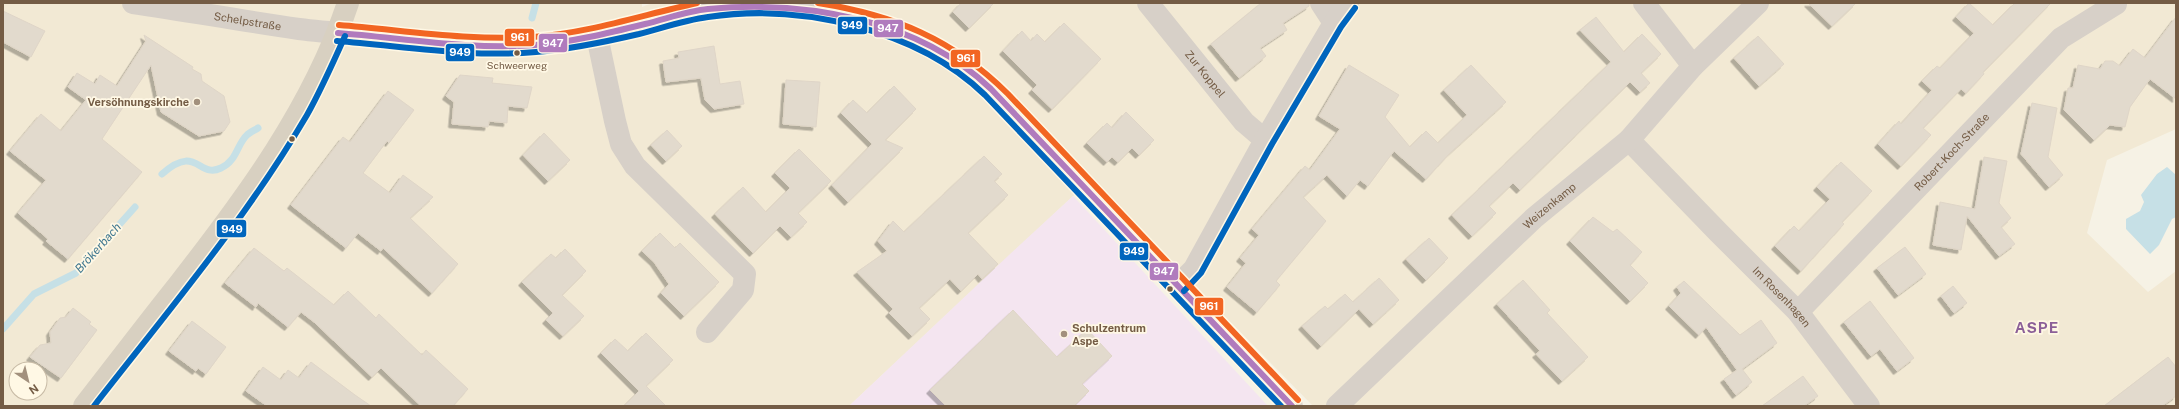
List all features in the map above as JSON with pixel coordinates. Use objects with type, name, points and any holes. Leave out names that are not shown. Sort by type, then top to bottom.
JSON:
[{"type":"main road","points":[[84,406],[216,236],[259,176],[294,121],[338,33],[348,3]]},
{"type":"street","name":"Schelpstraße","points":[[133,3],[300,29],[474,45],[520,45],[560,42],[597,36],[708,9],[751,3],[794,5],[836,10],[872,20],[908,34],[938,50],[971,71],[1002,100],[1292,406]]},
{"type":"street","name":"Zur Koppel","points":[[1148,3],[1244,122],[1265,140]]},
{"type":"street","points":[[1320,3],[1334,23]]},
{"type":"street","points":[[1178,285],[1194,269],[1265,140],[1334,23],[1348,3]]},
{"type":"street","points":[[1644,3],[1693,66]]},
{"type":"street","name":"Weizenkamp","points":[[1337,406],[1534,218],[1629,140],[1693,66],[1758,3]]},
{"type":"street","name":"Robert-Koch-Straße","points":[[1798,312],[2061,38],[2116,4]]},
{"type":"street","points":[[597,36],[615,121],[625,149],[635,166],[745,274],[743,290],[707,332]]},
{"type":"street","name":"Im Rosenhagen","points":[[1629,140],[1798,312],[1869,406]]},
{"type":"shaded area","points":[[3,3],[642,3],[642,7],[652,3],[2176,3],[2176,129],[2107,160],[2087,233],[2148,292],[2176,271],[2176,406],[1313,406],[1093,182],[1073,196],[849,406],[3,406]]},
{"type":"shaded area","name":"Schulzentrum Aspe","points":[[1073,196],[1268,406],[849,406],[1009,255]]},
{"type":"water","points":[[2167,167],[2176,175],[2176,217],[2172,219],[2159,245],[2150,254],[2126,229],[2126,219],[2140,211],[2144,202],[2141,195],[2157,174]]},
{"type":"building","points":[[961,3],[994,3],[969,28],[953,12]]},
{"type":"building","points":[[1261,3],[1309,3],[1309,6],[1283,23],[1287,30],[1260,48],[1266,56],[1239,78],[1211,44]]},
{"type":"building","points":[[1808,3],[1856,3],[1832,26]]},
{"type":"building","points":[[1969,3],[1993,25],[2015,3],[2051,3],[1983,72],[1984,74],[1966,93],[1961,89],[1923,128],[1931,135],[1901,166],[1878,144],[1899,121],[1901,124],[1932,90],[1922,81],[1937,66],[1940,68],[1974,33],[1956,17]]},
{"type":"building","points":[[3,11],[45,31],[31,57],[3,42]]},
{"type":"building","points":[[1596,17],[1624,52],[1642,34],[1661,54],[1641,73],[1650,83],[1640,92],[1630,82],[1520,190],[1513,183],[1489,206],[1496,213],[1472,236],[1452,215],[1611,62],[1580,30]]},
{"type":"building","points":[[2176,17],[2176,99],[2150,79],[2130,107],[2125,127],[2110,125],[2094,140],[2064,110],[2068,88],[2073,88],[2078,65],[2100,69],[2105,61],[2113,61],[2120,66],[2133,49],[2145,58]]},
{"type":"building","points":[[1064,23],[1101,59],[1052,109],[1032,90],[1037,85],[1003,51],[1022,31],[1031,41],[1037,34],[1045,42]]},
{"type":"building","points":[[144,35],[193,67],[192,69],[201,74],[202,81],[224,96],[230,122],[224,131],[199,136],[161,112],[151,65],[102,139],[142,172],[68,259],[46,241],[48,239],[18,213],[46,180],[10,151],[41,114],[61,131],[86,100],[68,87],[77,73],[95,84],[100,75],[117,86],[146,41]]},
{"type":"building","points":[[1758,36],[1784,64],[1759,86],[1734,58]]},
{"type":"building","points":[[714,46],[720,84],[740,81],[744,104],[714,109],[705,100],[701,78],[666,82],[663,61],[679,58],[678,52]]},
{"type":"building","points":[[1349,65],[1399,95],[1385,117],[1410,147],[1426,131],[1438,143],[1467,115],[1444,90],[1471,65],[1506,102],[1449,154],[1426,179],[1394,151],[1368,186],[1360,180],[1347,196],[1327,175],[1303,197],[1326,221],[1276,281],[1280,285],[1257,312],[1227,287],[1246,263],[1240,258],[1259,235],[1252,229],[1305,166],[1310,170],[1340,129],[1319,116]]},
{"type":"building","points":[[460,75],[493,78],[492,83],[532,87],[527,108],[508,106],[507,123],[489,121],[488,127],[452,124],[454,102],[446,96]]},
{"type":"building","points":[[786,80],[820,82],[816,127],[783,124]]},
{"type":"building","points":[[894,86],[916,109],[885,140],[903,148],[848,202],[832,185],[872,144],[841,113],[853,100],[867,113]]},
{"type":"building","points":[[388,91],[414,110],[389,143],[387,141],[363,173],[390,193],[403,175],[433,197],[410,218],[458,264],[432,293],[383,248],[381,251],[358,233],[346,248],[291,205],[343,137],[350,142]]},
{"type":"building","points":[[2032,103],[2057,108],[2048,157],[2063,175],[2049,187],[2021,154]]},
{"type":"building","points":[[1126,112],[1154,140],[1139,155],[1132,148],[1118,162],[1112,157],[1107,162],[1087,143],[1107,123],[1112,128]]},
{"type":"building","points":[[667,130],[682,146],[666,161],[651,145]]},
{"type":"building","points":[[544,133],[570,160],[548,181],[523,155]]},
{"type":"building","points":[[799,149],[831,181],[798,213],[807,222],[791,237],[780,226],[753,253],[715,214],[743,187],[766,212],[790,188],[775,173]]},
{"type":"building","points":[[984,156],[1002,174],[994,181],[1008,195],[968,233],[998,264],[982,279],[978,274],[961,291],[950,279],[919,308],[930,319],[912,336],[889,313],[893,309],[857,272],[887,251],[878,241],[893,221],[904,232]]},
{"type":"building","points":[[1984,157],[2007,161],[1999,203],[2011,218],[2001,227],[2015,244],[1999,256],[1967,216],[1961,250],[1933,245],[1940,202],[1975,209]]},
{"type":"building","points":[[1841,162],[1872,191],[1842,222],[1844,224],[1801,271],[1775,246],[1794,226],[1799,231],[1830,199],[1817,187]]},
{"type":"building","points":[[1593,217],[1613,232],[1617,229],[1642,252],[1630,265],[1648,283],[1630,301],[1570,241]]},
{"type":"building","points":[[660,233],[675,248],[680,243],[719,282],[684,316],[661,293],[669,284],[654,262],[642,251]]},
{"type":"building","points":[[1429,238],[1448,258],[1426,280],[1406,259]]},
{"type":"building","points":[[1905,247],[1926,274],[1898,295],[1877,268]]},
{"type":"building","points":[[254,248],[284,271],[287,268],[334,305],[348,291],[376,318],[379,314],[422,355],[426,350],[468,389],[453,406],[421,406],[381,368],[372,377],[314,322],[301,312],[288,327],[258,303],[256,307],[225,283]]},
{"type":"building","points":[[565,249],[586,271],[562,295],[584,316],[563,336],[546,320],[553,313],[522,282],[551,254],[556,258]]},
{"type":"building","points":[[1379,278],[1399,300],[1373,324],[1359,309],[1321,346],[1302,326],[1325,306],[1328,309],[1345,294],[1353,302]]},
{"type":"building","points":[[1523,280],[1550,310],[1547,313],[1588,357],[1562,381],[1536,354],[1540,351],[1497,304]]},
{"type":"building","points":[[1684,281],[1740,335],[1761,320],[1777,343],[1742,369],[1752,382],[1736,395],[1724,379],[1737,370],[1706,327],[1699,335],[1669,306],[1681,293],[1677,287]]},
{"type":"building","points":[[1953,286],[1967,303],[1954,313],[1941,296]]},
{"type":"building","points":[[1870,301],[1914,358],[1897,371],[1880,349],[1871,356],[1844,322]]},
{"type":"building","points":[[73,308],[91,322],[89,324],[97,330],[61,378],[48,369],[48,361],[36,361],[30,357],[40,345],[51,343],[50,332],[60,318],[66,317]]},
{"type":"building","points":[[1013,310],[1057,357],[1087,329],[1112,356],[1082,384],[1089,391],[1074,406],[946,406],[930,390]]},
{"type":"building","points":[[192,321],[226,347],[206,374],[198,368],[196,371],[169,351]]},
{"type":"building","points":[[646,333],[673,360],[646,386],[666,406],[624,406],[639,391],[601,353],[615,339],[628,351]]},
{"type":"building","points":[[2168,357],[2176,367],[2176,396],[2162,406],[2104,406]]},
{"type":"building","points":[[311,362],[371,406],[267,406],[246,391],[263,367],[281,380],[288,370],[299,378]]},
{"type":"building","points":[[1803,376],[1818,396],[1804,406],[1762,406]]},
{"type":"waterway","name":"Brökerbach","points":[[532,18],[536,3]]},
{"type":"waterway","name":"Brökerbach","points":[[162,174],[174,165],[190,161],[207,169],[213,170],[221,168],[234,157],[247,135],[258,128]]},
{"type":"waterway","name":"Brökerbach","points":[[3,329],[34,294],[76,273],[135,207]]},
{"type":"transit line","name":"961","points":[[339,25],[484,38],[533,37],[595,28],[697,3]]},
{"type":"transit line","name":"961","points":[[818,3],[872,15],[921,32],[966,58],[987,75],[1008,94],[1298,400]]},
{"type":"transit line","name":"947","points":[[338,33],[461,45],[535,45],[590,37],[700,10],[745,7],[783,8],[821,12],[859,19],[895,31],[930,46],[962,65],[991,89],[1292,406]]},
{"type":"transit line","name":"949","points":[[1184,291],[1201,273],[1272,144],[1341,27],[1355,8]]},
{"type":"transit line","name":"949","points":[[337,41],[436,51],[486,54],[536,52],[601,42],[639,34],[699,18],[744,14],[781,14],[818,18],[856,26],[892,38],[926,53],[957,72],[985,95],[1281,406]]},
{"type":"transit line","name":"949","points":[[94,406],[178,300],[258,191],[307,115],[345,36]]},
{"type":"place","name":"Schweerweg","points":[[517,53]]},
{"type":"place","name":"Versöhnungskirche","points":[[197,102]]},
{"type":"place","name":"Schulzentrum Aspe","points":[[1064,334]]},
{"type":"district","name":"ASPE","points":[[2037,328]]}]
